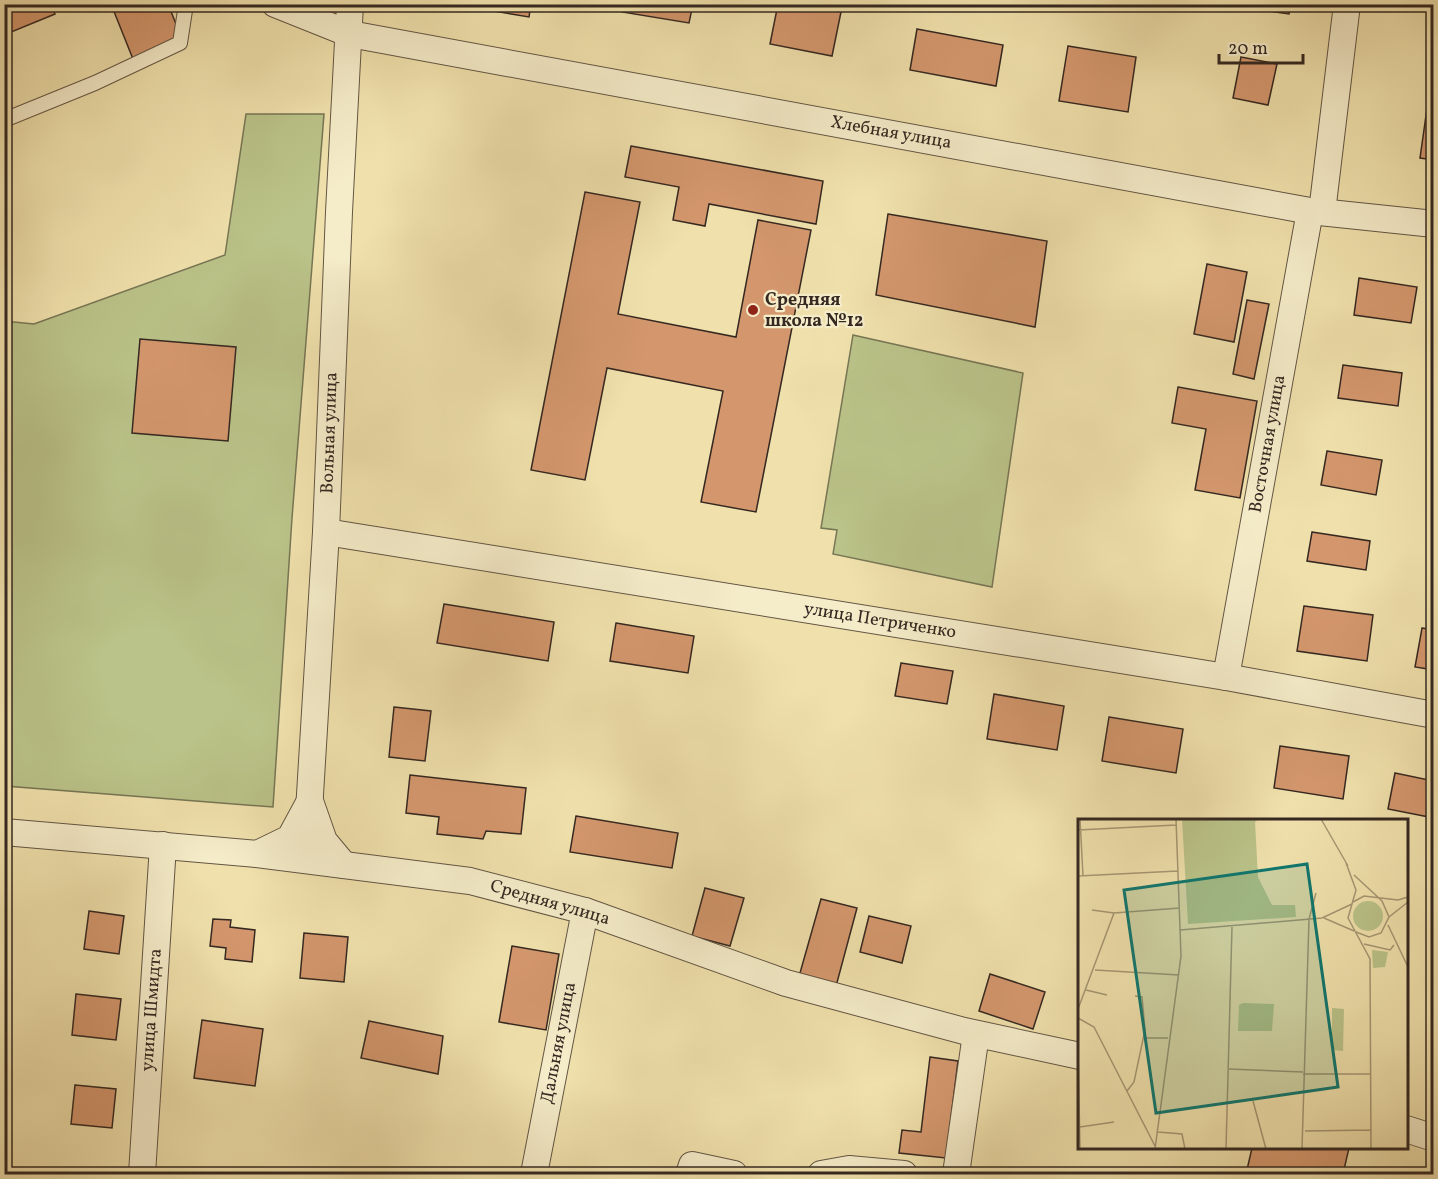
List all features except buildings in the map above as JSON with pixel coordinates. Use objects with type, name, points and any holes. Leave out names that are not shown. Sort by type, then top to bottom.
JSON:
[{"type":"street","name":"Хлебная улица","points":[[275,4],[350,34],[1316,211],[1434,224]]},
{"type":"street","name":"Вольная улица","points":[[306,860],[327,532],[350,4]]},
{"type":"street","name":"Восточная улица","points":[[1226,677],[1316,211],[1347,4]]},
{"type":"street","name":"улица Петриченко","points":[[327,532],[1226,677],[1434,715]]},
{"type":"street","points":[[256,854],[290,838],[310,801]]},
{"type":"street","points":[[310,801],[324,841],[344,865]]},
{"type":"street","name":"Средняя улица","points":[[4,832],[256,854],[470,881],[585,911],[786,983],[976,1034],[1078,1056]]},
{"type":"street","name":"улица Шмидта","points":[[142,1174],[163,845]]},
{"type":"street","name":"Дальняя улица","points":[[534,1174],[585,911]]},
{"type":"street","points":[[957,1174],[976,1034]]},
{"type":"street","points":[[1408,1129],[1434,1138]]},
{"type":"street","points":[[689,1174],[692,1165],[734,1174]]},
{"type":"street","points":[[821,1174],[849,1169],[904,1174]]},
{"type":"lane","points":[[4,120],[95,83],[180,43],[186,4]]},
{"type":"green space","points":[[246,114],[324,114],[292,518],[273,807],[5,786],[4,321],[34,324],[225,255]]},
{"type":"green space","points":[[853,335],[1023,373],[992,587],[833,554],[837,530],[821,528]]},
{"type":"place","name":"Средняя школа №12","points":[[753,310]]}]
